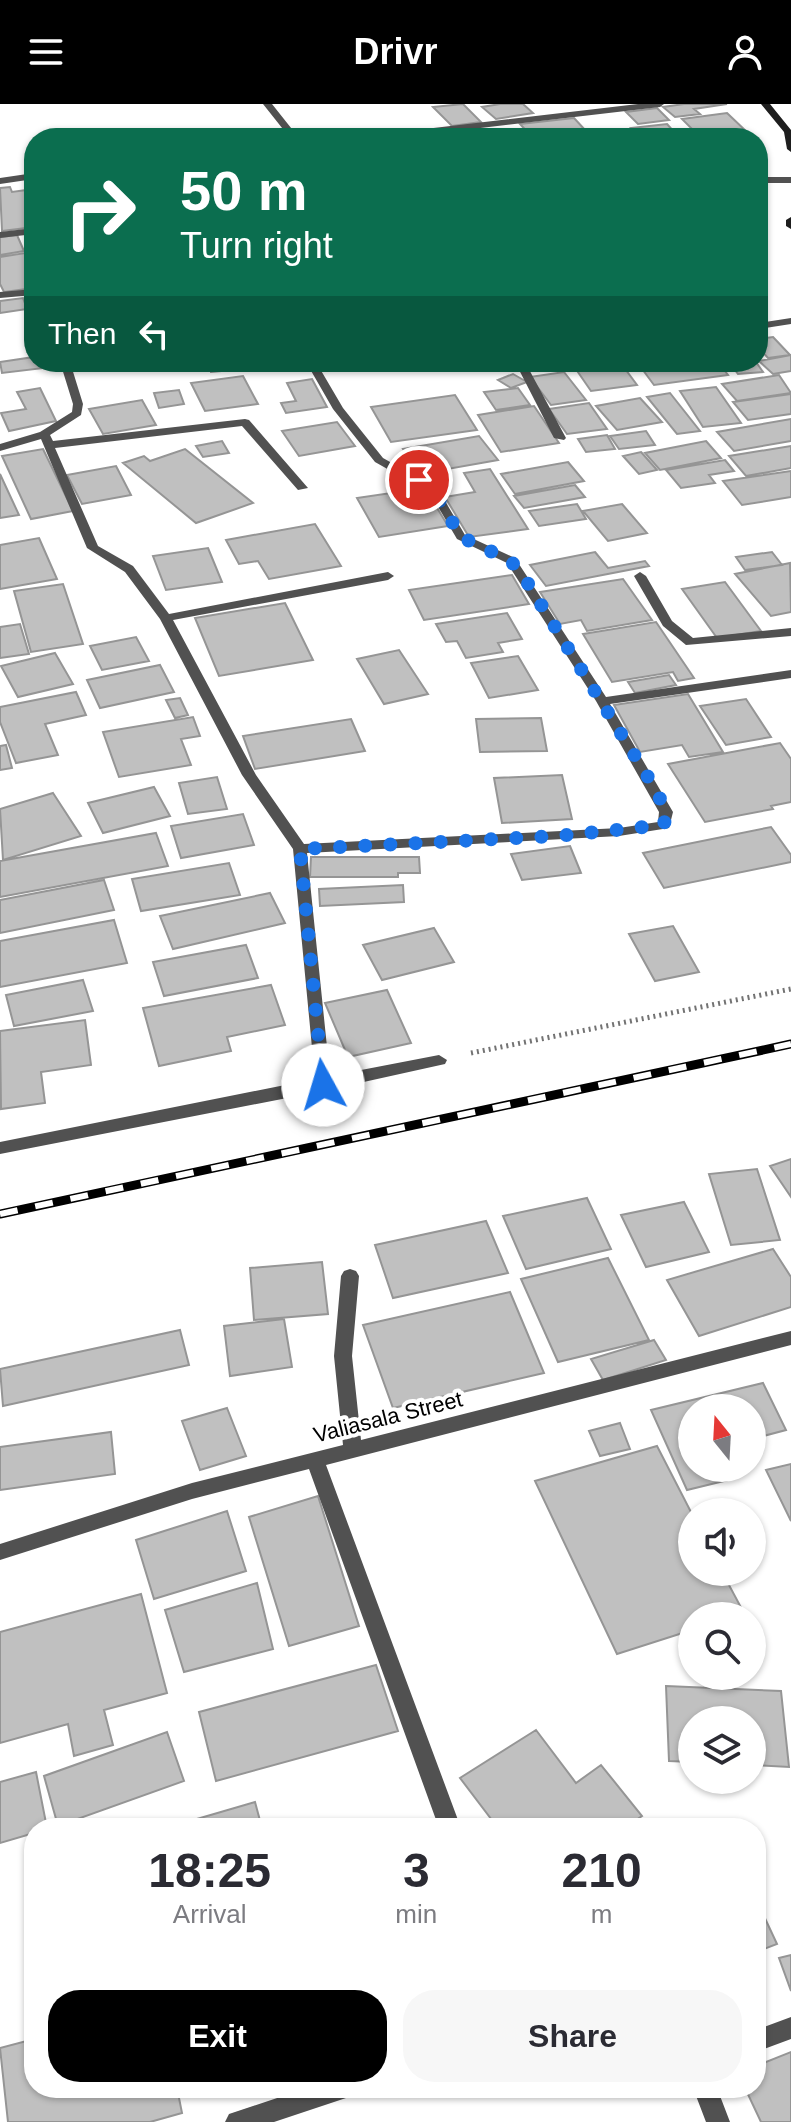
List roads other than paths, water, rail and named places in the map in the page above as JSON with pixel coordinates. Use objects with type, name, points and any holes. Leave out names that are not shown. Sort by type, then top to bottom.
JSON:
[{"type":"street","points":[[267,104],[287,128]]},
{"type":"street","points":[[458,128],[660,104]]},
{"type":"street","points":[[765,104],[788,132],[791,149]]},
{"type":"street","points":[[0,181],[24,177]]},
{"type":"street","points":[[768,180],[791,180]]},
{"type":"street","points":[[791,220],[791,226]]},
{"type":"street","points":[[0,235],[24,232]]},
{"type":"street","points":[[0,295],[24,293]]},
{"type":"street","points":[[768,324],[791,321]]},
{"type":"street","points":[[47,439],[77,413],[78,404],[68,372]]},
{"type":"street","points":[[300,849],[585,835],[664,825],[666,812],[602,701],[511,561],[461,537],[434,491],[379,460],[338,409],[317,372]]},
{"type":"street","points":[[525,372],[560,438]]},
{"type":"street","points":[[0,448],[47,439],[245,422],[302,488]]},
{"type":"street","points":[[47,439],[93,548],[129,569],[166,618],[249,775],[300,849],[323,1085]]},
{"type":"street","points":[[166,618],[388,576]]},
{"type":"street","points":[[640,576],[667,623],[690,642],[791,632]]},
{"type":"street","points":[[602,701],[791,674]]},
{"type":"street","points":[[0,1148],[439,1060]]},
{"type":"street","points":[[350,1276],[343,1356],[353,1450]]},
{"type":"street","name":"Valiasala Street","points":[[0,1552],[192,1491],[791,1338]]},
{"type":"street","points":[[315,1460],[446,1818]]},
{"type":"street","points":[[766,2037],[791,2028]]},
{"type":"street","points":[[237,2122],[313,2098]]},
{"type":"street","points":[[709,2098],[718,2122]]},
{"type":"railway","points":[[0,1214],[791,1044]]}]
